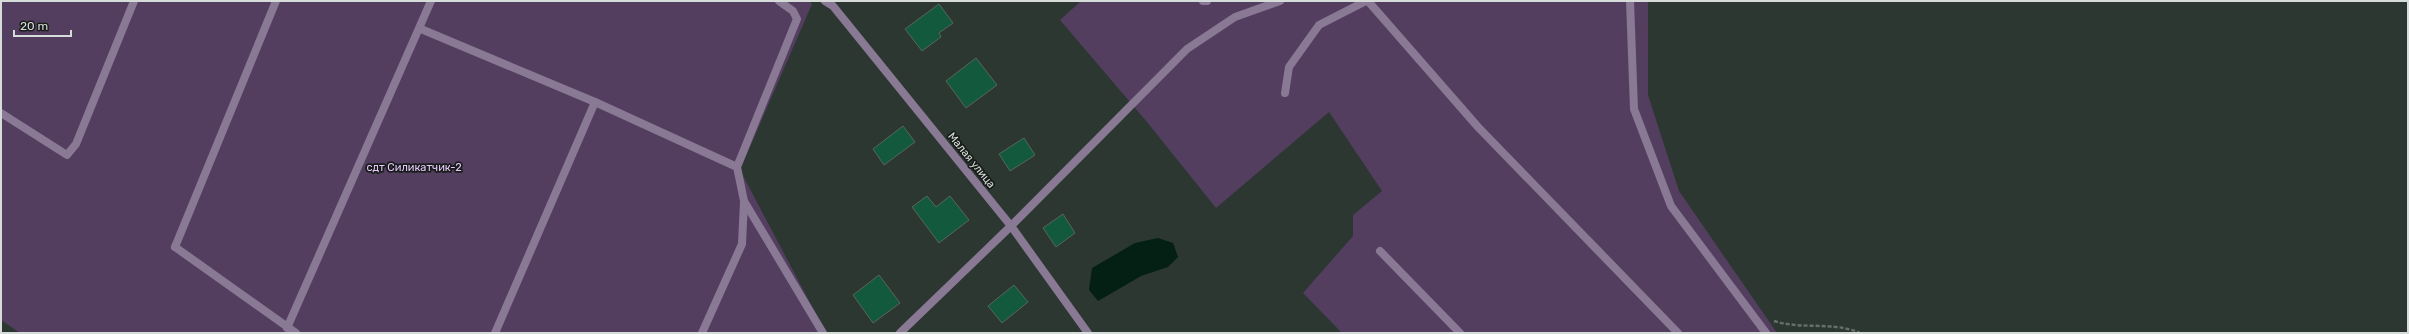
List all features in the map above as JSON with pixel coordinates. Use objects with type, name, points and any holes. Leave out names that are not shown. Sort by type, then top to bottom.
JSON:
[{"type":"street","points":[[1,113],[67,156],[76,144],[134,1]]},
{"type":"street","points":[[276,1],[175,247],[296,333]]},
{"type":"street","points":[[287,328],[420,29],[431,1]]},
{"type":"street","points":[[702,333],[742,244],[744,201],[737,167],[797,19],[793,11],[779,1]]},
{"type":"street","name":"Малая улица","points":[[825,1],[833,6],[1011,226],[1088,333]]},
{"type":"street","points":[[900,333],[1011,226],[1187,49],[1235,17],[1280,1]]},
{"type":"street","points":[[1285,93],[1289,66],[1319,25],[1367,1],[1478,127],[1678,333]]},
{"type":"street","points":[[1630,1],[1634,109],[1671,206],[1766,333]]},
{"type":"street","points":[[420,29],[595,102],[737,167]]},
{"type":"street","points":[[495,333],[595,102]]},
{"type":"street","points":[[744,201],[823,333]]},
{"type":"street","points":[[1380,251],[1460,333]]},
{"type":"path","points":[[1751,313],[1790,326],[1848,328],[1860,333]]},
{"type":"green space","name":"сдт Силикатчик-2","points":[[1,1],[809,1],[812,4],[740,170],[826,333],[20,333],[1,320]]},
{"type":"green space","points":[[1081,1],[1648,1],[1648,95],[1679,191],[1777,333],[1342,333],[1303,293],[1353,236],[1353,215],[1382,191],[1329,112],[1216,208],[1147,122],[1060,20]]},
{"type":"shaded area","points":[[1158,238],[1173,243],[1178,257],[1168,267],[1141,276],[1098,301],[1089,290],[1092,268],[1135,243]]},
{"type":"building","points":[[939,4],[953,23],[939,33],[941,37],[922,51],[905,29]]},
{"type":"building","points":[[976,58],[997,85],[966,108],[946,81]]},
{"type":"building","points":[[903,126],[915,142],[884,165],[873,149]]},
{"type":"building","points":[[1024,138],[1035,155],[1010,171],[999,154]]},
{"type":"building","points":[[927,196],[936,207],[950,196],[969,220],[939,243],[912,207]]},
{"type":"building","points":[[1063,214],[1075,233],[1056,247],[1043,228]]},
{"type":"building","points":[[879,275],[900,303],[873,323],[853,295]]},
{"type":"building","points":[[1014,285],[1028,302],[1002,323],[988,306]]}]
